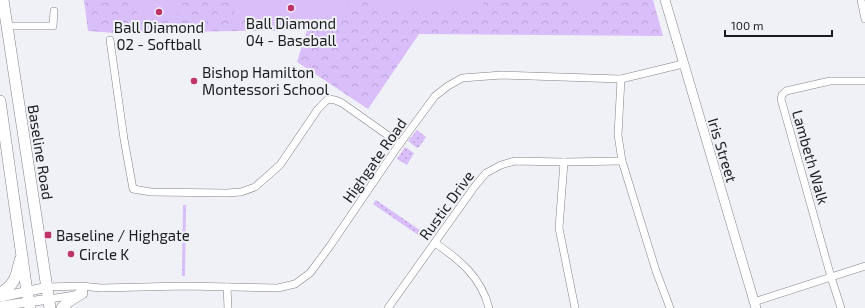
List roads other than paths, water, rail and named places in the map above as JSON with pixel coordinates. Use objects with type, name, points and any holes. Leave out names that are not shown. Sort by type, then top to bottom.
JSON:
[{"type":"main road","name":"Baseline Road","points":[[3,0],[50,304]]},
{"type":"main road","points":[[0,101],[29,301]]},
{"type":"main road","points":[[0,293],[8,288],[16,278],[22,251]]},
{"type":"main road","points":[[62,308],[69,301],[82,293]]},
{"type":"street","name":"Iris Street","points":[[665,0],[755,305]]},
{"type":"street","points":[[861,0],[865,19]]},
{"type":"street","points":[[7,26],[53,26],[54,11]]},
{"type":"street","points":[[110,40],[124,139],[133,189],[151,192],[227,193],[241,192],[255,188],[280,165],[318,108],[328,99],[342,103],[400,144]]},
{"type":"street","name":"Highgate Road","points":[[48,287],[81,286],[100,288],[184,286],[278,288],[295,284],[310,273],[435,96],[462,78],[502,75],[621,79],[683,64]]},
{"type":"street","points":[[621,79],[618,135],[622,161],[656,271],[670,308]]},
{"type":"street","name":"Lambeth Walk","points":[[841,308],[781,99],[782,95],[786,91],[830,81],[865,81]]},
{"type":"street","name":"Rustic Drive","points":[[388,308],[475,186],[486,173],[501,165],[515,161],[622,161]]},
{"type":"street","points":[[564,162],[559,228],[574,308]]},
{"type":"street","points":[[435,243],[470,270],[486,297],[489,308]]},
{"type":"street","points":[[755,305],[865,266]]},
{"type":"street","points":[[0,306],[29,301],[48,287]]},
{"type":"street","points":[[227,287],[228,308]]},
{"type":"street","name":"Highgate Road","points":[[50,304],[100,288]]},
{"type":"street","points":[[0,297],[50,304]]},
{"type":"place","name":"Ball Diamond 04 - Baseball","points":[[291,8]]},
{"type":"place","name":"Ball Diamond 02 - Softball","points":[[159,12]]},
{"type":"place","name":"Bishop Hamilton Montessori School","points":[[194,81]]},
{"type":"place","name":"Baseline / Highgate","points":[[48,235]]},
{"type":"place","name":"Circle K","points":[[71,254]]}]
